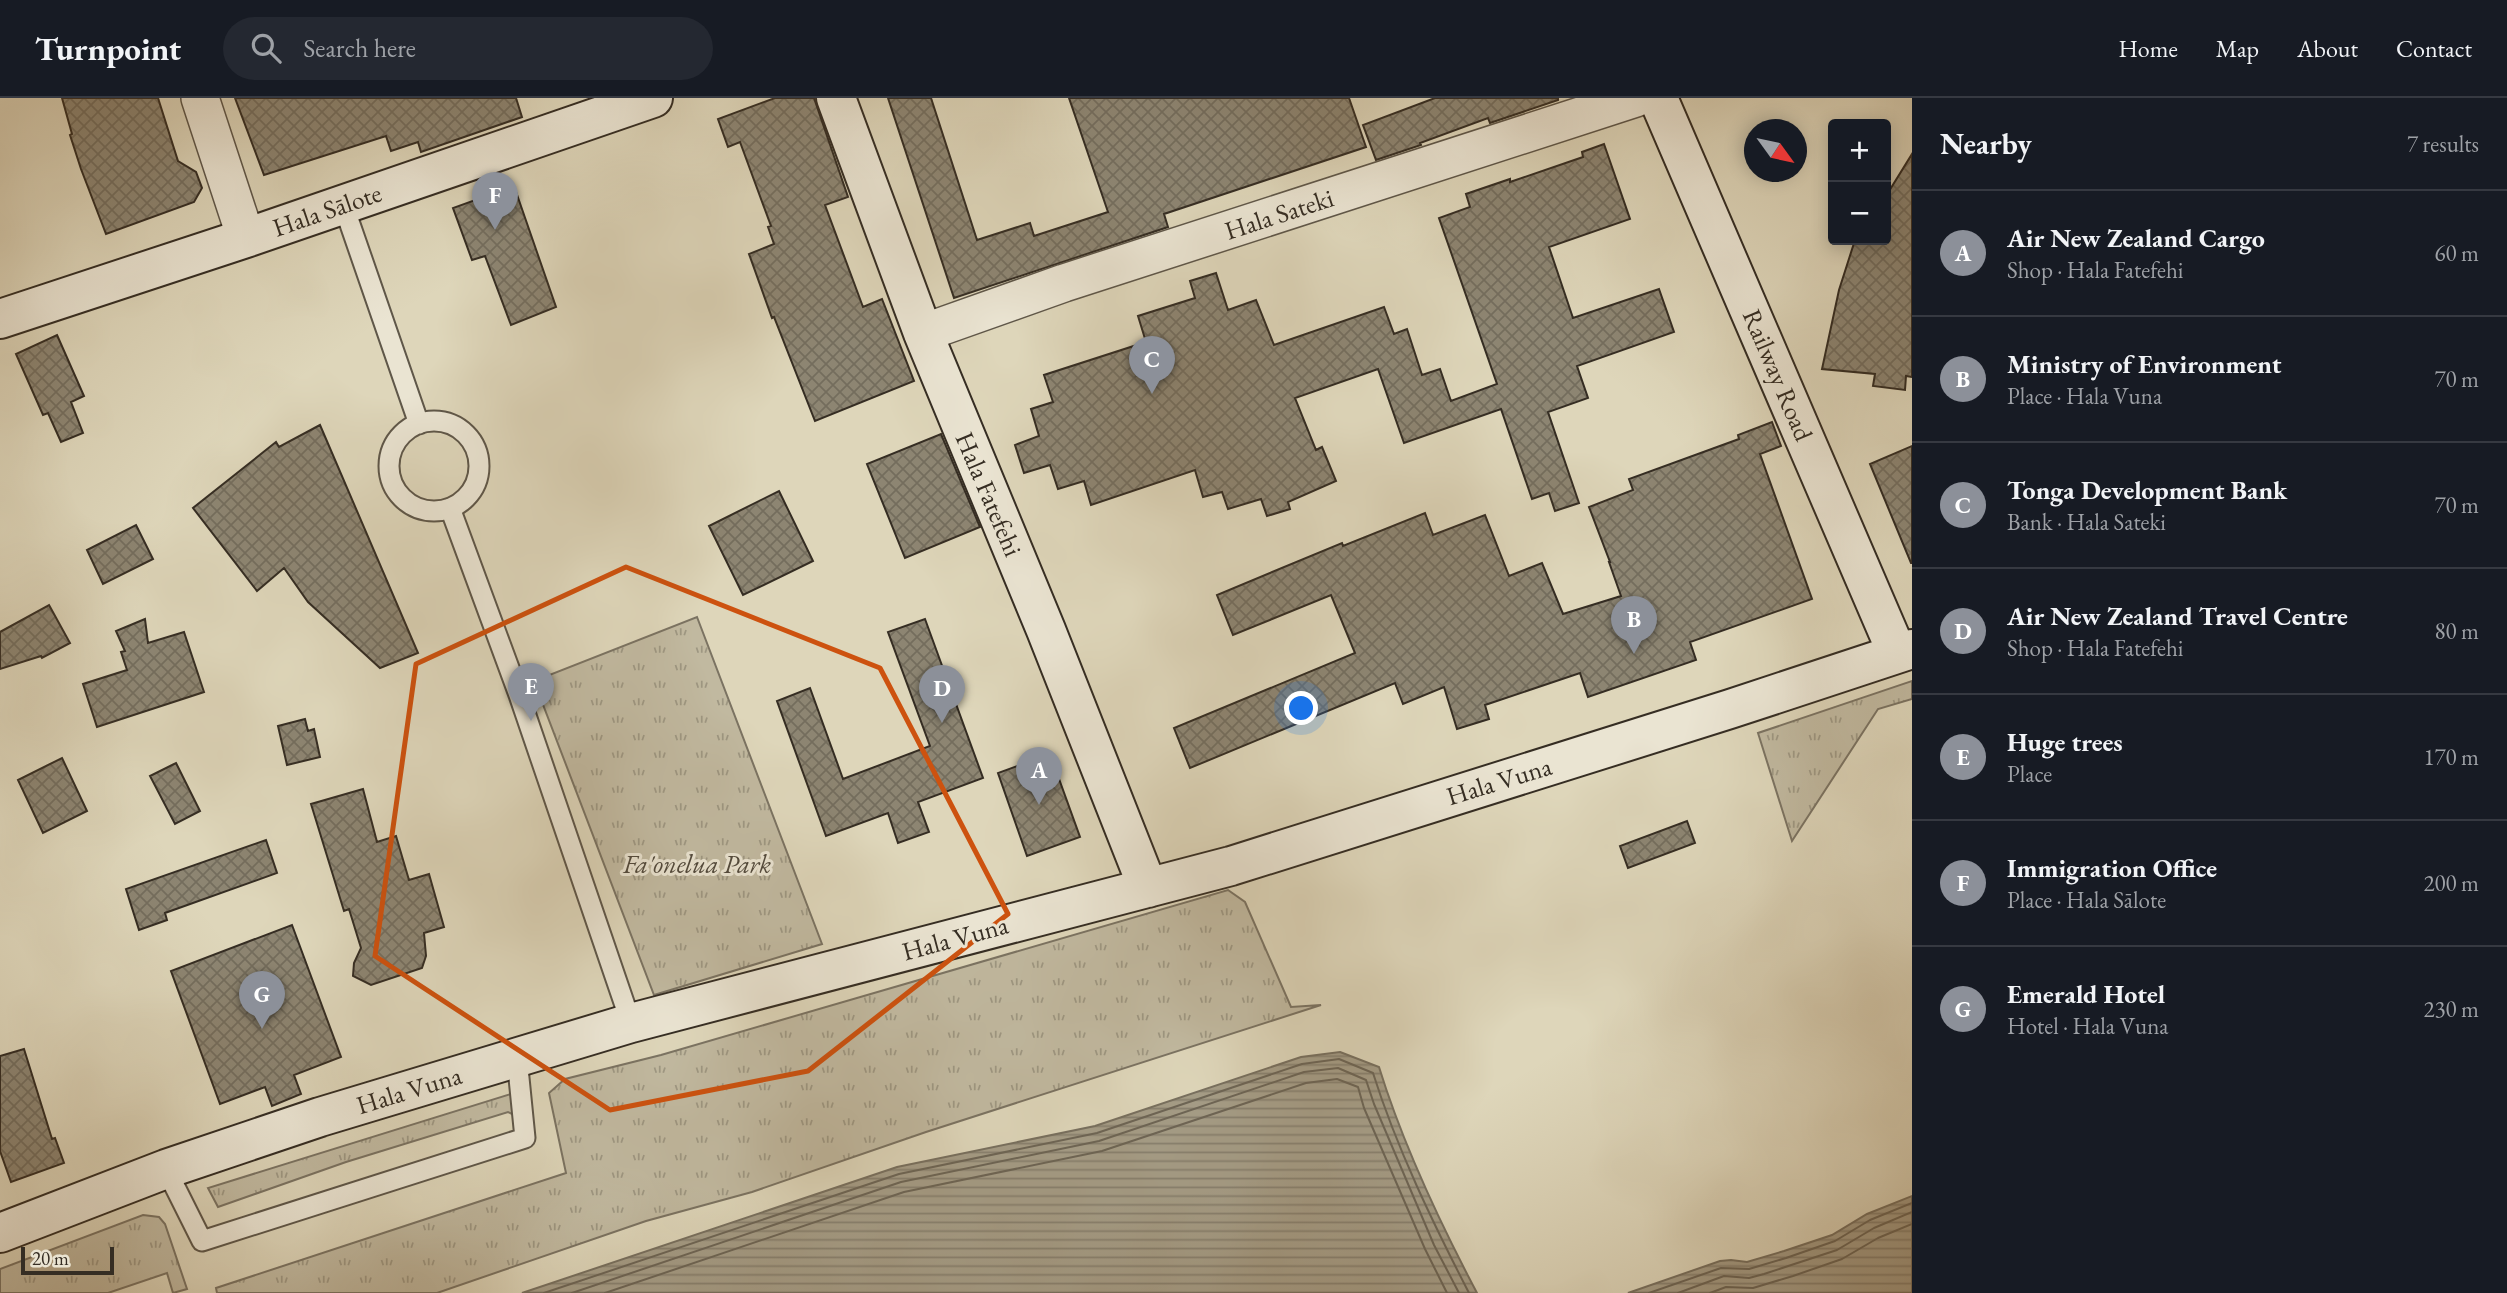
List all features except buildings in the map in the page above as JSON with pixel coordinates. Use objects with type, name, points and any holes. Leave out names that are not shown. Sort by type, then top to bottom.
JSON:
[{"type":"main road","name":"Hala Sālote","points":[[0,319],[246,238],[653,98]]},
{"type":"main road","name":"Hala Fatefehi","points":[[836,98],[923,333],[1041,618],[1148,888]]},
{"type":"main road","name":"Railway Road","points":[[1658,98],[1905,651]]},
{"type":"main road","name":"Hala Vuna","points":[[0,1233],[166,1169],[320,1117],[631,1023],[1231,866],[1905,651]]},
{"type":"street","points":[[200,98],[246,238]]},
{"type":"street","name":"Hala Sateki","points":[[923,333],[1065,283],[1636,98]]},
{"type":"lane","points":[[343,204],[419,424]]},
{"type":"lane","points":[[433,421],[456,427],[468,437],[475,450],[478,466],[476,481],[468,494],[450,508],[425,510],[410,504],[397,493],[391,478],[389,461],[394,445],[404,432],[419,424],[433,421]]},
{"type":"lane","points":[[450,508],[520,695],[631,1023]]},
{"type":"lane","points":[[166,1169],[202,1241],[215,1237],[525,1138],[517,1058]]},
{"type":"highlighted area","points":[[626,567],[880,668],[1008,914],[808,1071],[610,1110],[375,956],[416,664]]},
{"type":"green space","name":"Fa'onelua Park","points":[[697,617],[822,944],[654,995],[534,681]]},
{"type":"green space","points":[[1912,681],[1912,699],[1878,709],[1792,841],[1758,733]]},
{"type":"green space","points":[[1228,890],[1245,902],[1291,1007],[1321,1005],[926,1132],[752,1192],[646,1221],[437,1293],[217,1293],[216,1288],[566,1173],[549,1093],[565,1079],[661,1055]]},
{"type":"green space","points":[[511,1094],[518,1101],[517,1111],[512,1114],[508,1112],[346,1162],[218,1207],[208,1188]]},
{"type":"green space","points":[[143,1215],[159,1217],[165,1224],[187,1289],[173,1293],[167,1273],[108,1293],[0,1293],[0,1269]]},
{"type":"water","points":[[1340,1052],[1379,1067],[1423,1182],[1477,1293],[522,1293],[897,1167],[1095,1126],[1301,1057]]},
{"type":"water","points":[[1912,1196],[1912,1293],[1628,1293],[1720,1261],[1747,1262],[1832,1235],[1867,1214]]},
{"type":"place","name":"Immigration Office","points":[[495,230]]},
{"type":"place","name":"Tonga Development Bank","points":[[1152,394]]},
{"type":"place","name":"Ministry of Environment","points":[[1634,654]]},
{"type":"place","name":"Huge trees","points":[[531,721]]},
{"type":"place","name":"Air New Zealand Travel Centre","points":[[942,723]]},
{"type":"place","name":"Air New Zealand Cargo","points":[[1039,805]]},
{"type":"place","name":"Emerald Hotel","points":[[262,1029]]}]
